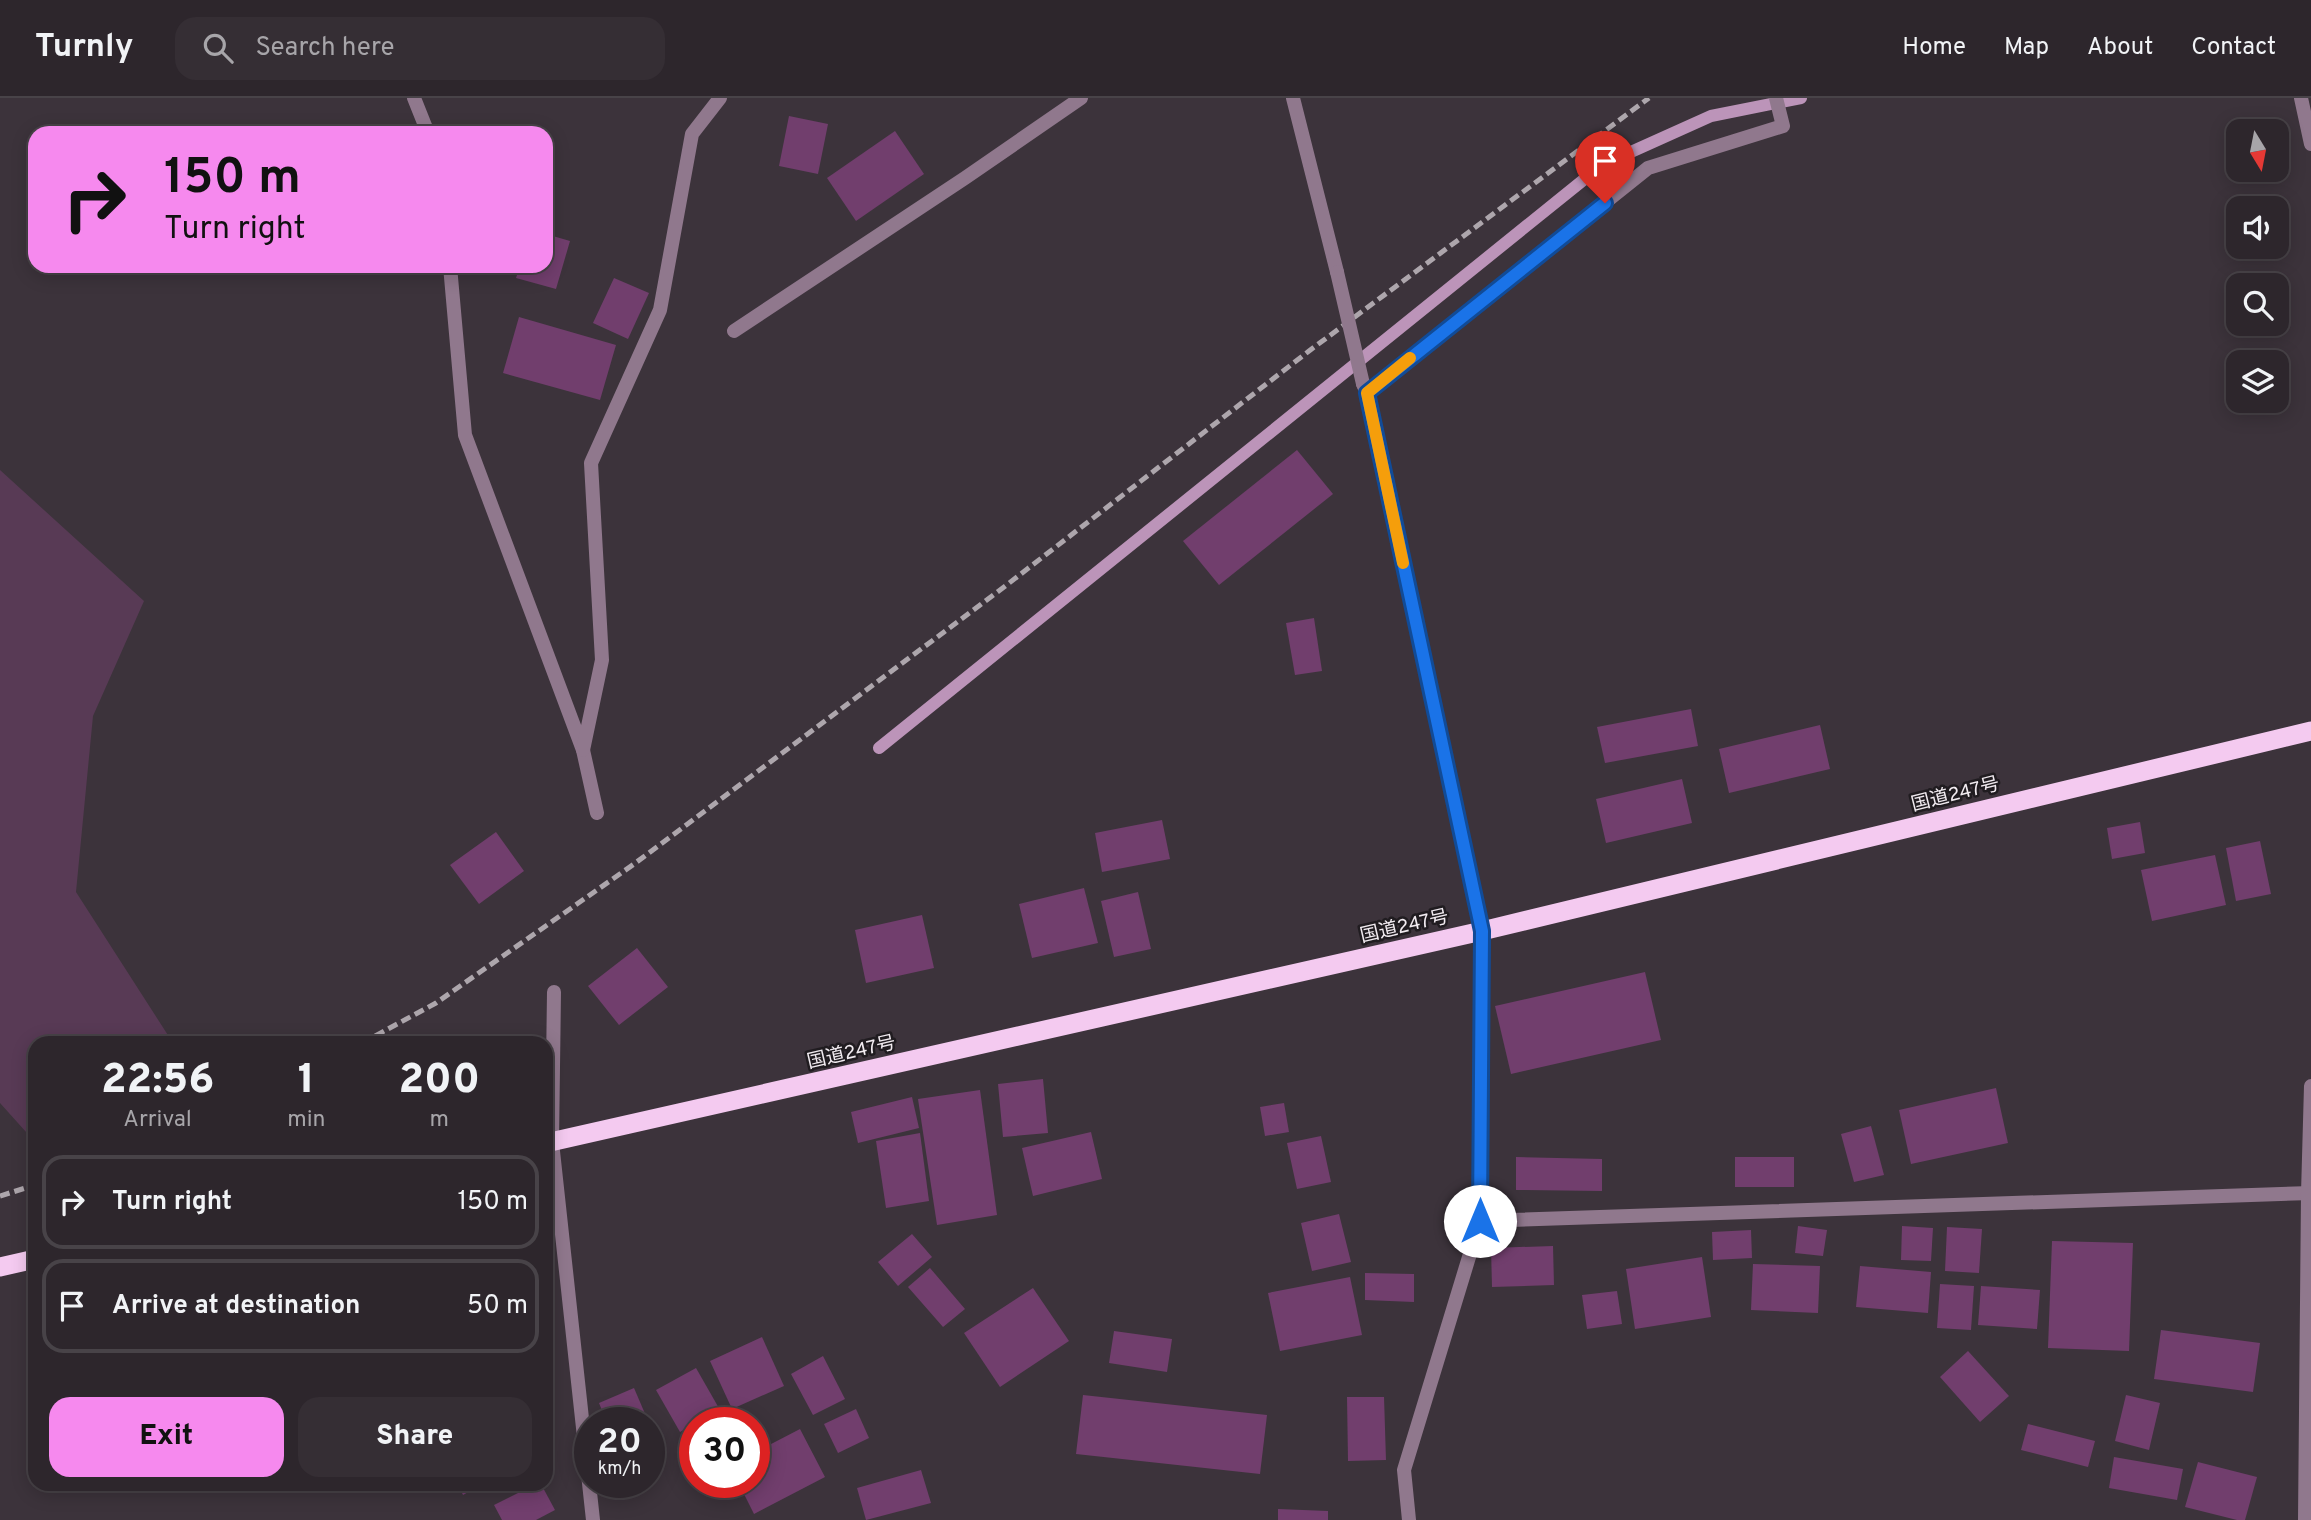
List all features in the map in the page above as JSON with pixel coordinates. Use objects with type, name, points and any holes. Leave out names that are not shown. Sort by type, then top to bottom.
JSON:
[{"type":"highway","name":"国道247号","points":[[553,1142],[1482,931],[2311,731]]},
{"type":"highway","points":[[0,1267],[28,1261]]},
{"type":"street","points":[[414,98],[425,126]]},
{"type":"street","points":[[583,750],[602,660],[591,463],[660,310],[692,134],[720,98]]},
{"type":"street","points":[[734,331],[1081,98]]},
{"type":"street","points":[[1293,98],[1365,388],[1482,931],[1480,1221],[1404,1470],[1409,1520]]},
{"type":"street","points":[[1365,388],[1648,168],[1783,126],[1776,98]]},
{"type":"street","points":[[2301,98],[2311,144]]},
{"type":"street","points":[[451,273],[465,435],[583,750],[597,813]]},
{"type":"street","points":[[553,1036],[554,992]]},
{"type":"street","points":[[2305,1520],[2311,1086]]},
{"type":"street","points":[[553,1177],[593,1520]]},
{"type":"street","points":[[1480,1221],[2309,1193]]},
{"type":"shaded area","points":[[0,470],[144,601],[93,716],[76,892],[169,1036],[28,1036],[28,1134],[0,1103]]},
{"type":"building","points":[[789,116],[828,124],[818,174],[779,166]]},
{"type":"building","points":[[895,131],[924,174],[856,221],[827,178]]},
{"type":"building","points":[[553,236],[570,241],[556,289],[516,278],[518,273],[553,273]]},
{"type":"building","points":[[614,278],[649,293],[628,339],[593,323]]},
{"type":"building","points":[[519,317],[616,345],[600,400],[503,373]]},
{"type":"building","points":[[1297,450],[1333,494],[1219,585],[1183,541]]},
{"type":"building","points":[[1314,618],[1322,671],[1295,675],[1286,623]]},
{"type":"building","points":[[1691,709],[1698,746],[1605,763],[1597,727]]},
{"type":"building","points":[[1820,725],[1830,769],[1729,793],[1719,749]]},
{"type":"building","points":[[1682,779],[1692,823],[1606,843],[1596,799]]},
{"type":"building","points":[[1162,820],[1170,859],[1102,872],[1095,833]]},
{"type":"building","points":[[2140,822],[2145,853],[2112,859],[2107,828]]},
{"type":"building","points":[[496,832],[524,871],[479,904],[450,865]]},
{"type":"building","points":[[2260,841],[2271,894],[2236,901],[2226,848]]},
{"type":"building","points":[[2215,855],[2226,905],[2152,921],[2141,870]]},
{"type":"building","points":[[1084,888],[1098,943],[1032,958],[1019,904]]},
{"type":"building","points":[[1138,892],[1151,949],[1114,957],[1101,901]]},
{"type":"building","points":[[922,915],[934,968],[866,983],[855,930]]},
{"type":"building","points":[[637,948],[668,987],[619,1025],[588,986]]},
{"type":"building","points":[[1645,972],[1661,1040],[1511,1074],[1495,1006]]},
{"type":"building","points":[[1043,1079],[1048,1133],[1003,1137],[998,1084]]},
{"type":"building","points":[[1996,1088],[2008,1143],[1911,1164],[1899,1110]]},
{"type":"building","points":[[980,1090],[997,1215],[937,1225],[918,1099]]},
{"type":"building","points":[[912,1097],[919,1128],[858,1143],[851,1112]]},
{"type":"building","points":[[1284,1103],[1289,1132],[1265,1136],[1260,1107]]},
{"type":"building","points":[[1871,1126],[1884,1175],[1854,1182],[1841,1134]]},
{"type":"building","points":[[1091,1132],[1102,1179],[1033,1196],[1022,1148]]},
{"type":"building","points":[[920,1133],[929,1201],[886,1208],[876,1141]]},
{"type":"building","points":[[1321,1136],[1331,1182],[1297,1189],[1287,1143]]},
{"type":"building","points":[[1516,1157],[1602,1159],[1602,1191],[1516,1190]]},
{"type":"building","points":[[1735,1157],[1794,1157],[1794,1187],[1735,1187]]},
{"type":"building","points":[[1339,1214],[1351,1262],[1312,1271],[1301,1223]]},
{"type":"building","points":[[1798,1226],[1827,1230],[1823,1256],[1795,1253]]},
{"type":"building","points":[[1902,1226],[1933,1228],[1931,1261],[1901,1260]]},
{"type":"building","points":[[1947,1227],[1982,1229],[1979,1273],[1945,1271]]},
{"type":"building","points":[[1751,1230],[1752,1258],[1713,1260],[1712,1232]]},
{"type":"building","points":[[912,1234],[932,1257],[898,1286],[878,1262]]},
{"type":"building","points":[[2052,1241],[2133,1243],[2129,1351],[2048,1348]]},
{"type":"building","points":[[1553,1246],[1554,1285],[1492,1287],[1491,1248]]},
{"type":"building","points":[[1702,1257],[1711,1317],[1635,1329],[1626,1269]]},
{"type":"building","points":[[1753,1264],[1820,1266],[1818,1313],[1751,1310]]},
{"type":"building","points":[[1860,1266],[1931,1272],[1928,1313],[1856,1307]]},
{"type":"building","points":[[930,1268],[965,1309],[943,1327],[908,1287]]},
{"type":"building","points":[[1365,1273],[1414,1274],[1414,1302],[1365,1300]]},
{"type":"building","points":[[1350,1277],[1362,1335],[1280,1351],[1268,1293]]},
{"type":"building","points":[[1940,1284],[1974,1286],[1971,1330],[1937,1328]]},
{"type":"building","points":[[1981,1286],[2040,1290],[2037,1329],[1978,1325]]},
{"type":"building","points":[[1033,1288],[1069,1341],[1000,1387],[964,1333]]},
{"type":"building","points":[[1617,1291],[1622,1324],[1587,1329],[1582,1295]]},
{"type":"building","points":[[2161,1330],[2260,1343],[2253,1392],[2154,1379]]},
{"type":"building","points":[[1114,1331],[1172,1339],[1167,1372],[1109,1363]]},
{"type":"building","points":[[762,1337],[784,1386],[731,1407],[710,1361]]},
{"type":"building","points":[[1968,1351],[2009,1396],[1980,1422],[1940,1377]]},
{"type":"building","points":[[823,1356],[845,1399],[813,1415],[791,1374]]},
{"type":"building","points":[[696,1368],[718,1407],[679,1407],[679,1430],[656,1390]]},
{"type":"building","points":[[634,1388],[642,1407],[601,1407],[599,1403]]},
{"type":"building","points":[[1083,1395],[1267,1415],[1260,1474],[1076,1454]]},
{"type":"building","points":[[2126,1395],[2160,1403],[2149,1450],[2115,1441]]},
{"type":"building","points":[[1347,1397],[1384,1397],[1386,1460],[1348,1461]]},
{"type":"building","points":[[856,1409],[869,1438],[838,1453],[824,1424]]},
{"type":"building","points":[[2028,1424],[2095,1441],[2088,1467],[2021,1450]]},
{"type":"building","points":[[800,1429],[825,1477],[754,1514],[746,1498],[770,1498],[770,1445]]},
{"type":"building","points":[[2114,1457],[2183,1469],[2177,1500],[2109,1488]]},
{"type":"building","points":[[2198,1462],[2257,1477],[2245,1520],[2185,1507]]},
{"type":"building","points":[[921,1470],[931,1503],[866,1520],[857,1488]]},
{"type":"building","points":[[522,1491],[545,1491],[555,1510],[536,1520],[502,1520],[494,1505]]},
{"type":"building","points":[[1278,1509],[1328,1511],[1328,1520],[1278,1520]]},
{"type":"waterway","points":[[879,748],[1602,165],[1711,116],[1801,98]]},
{"type":"railway","points":[[375,1036],[436,1003],[634,864],[1004,587],[1309,351],[1649,98]]},
{"type":"railway","points":[[0,1196],[28,1187]]},
{"type":"slow traffic","points":[[1403,563],[1367,393],[1410,358]]},
{"type":"route","points":[[1480,1221],[1482,931],[1367,393],[1605,203]]}]
